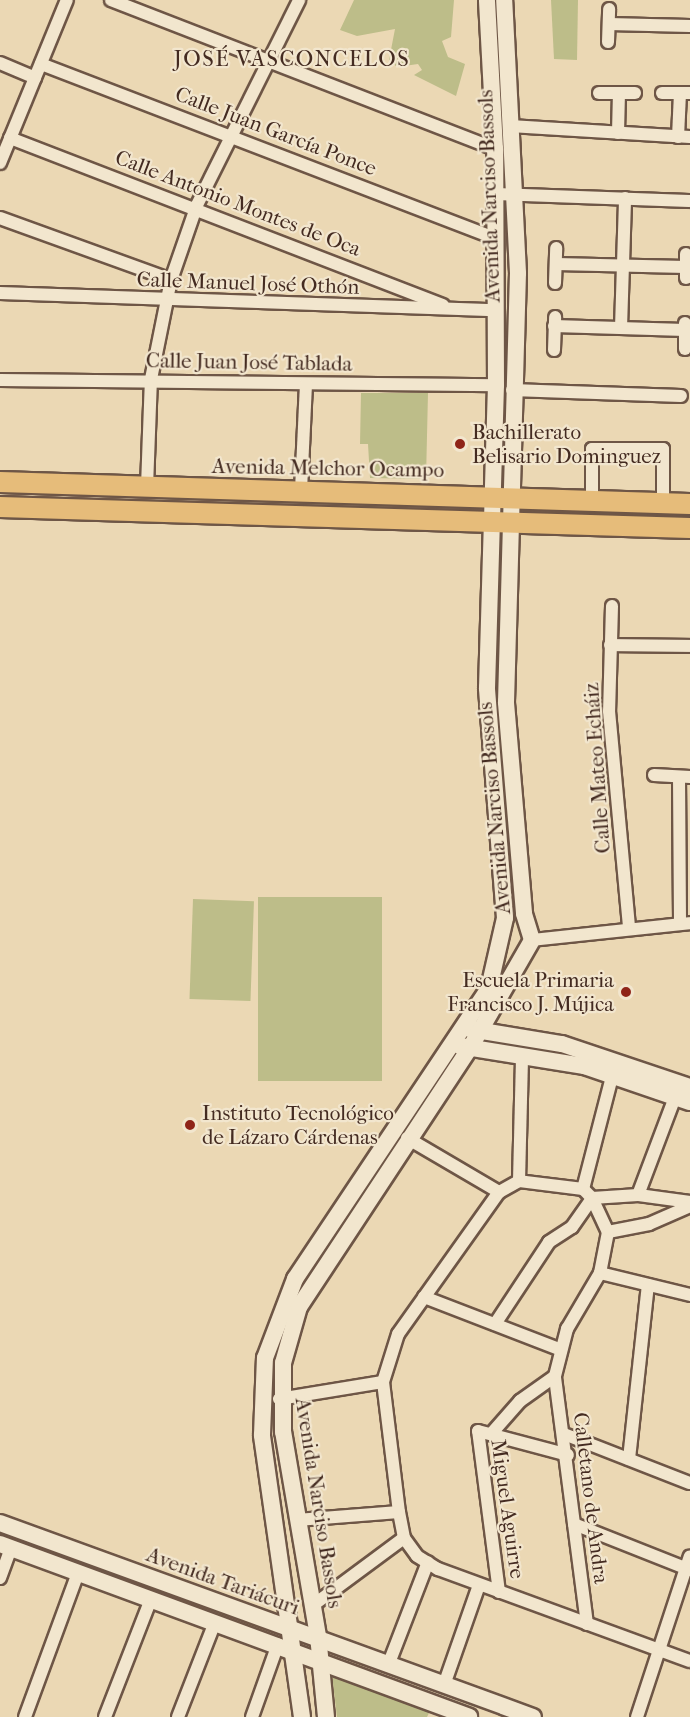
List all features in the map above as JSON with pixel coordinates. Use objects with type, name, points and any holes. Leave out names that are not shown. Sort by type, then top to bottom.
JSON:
[{"type":"main road","name":"Avenida Melchor Ocampo","points":[[0,482],[690,504]]},
{"type":"main road","points":[[202,513],[203,489]]},
{"type":"main road","points":[[0,507],[690,528]]},
{"type":"street","points":[[0,162],[67,0]]},
{"type":"street","points":[[111,0],[495,149]]},
{"type":"street","points":[[147,487],[151,379],[165,300],[171,280],[197,205],[231,132],[299,0]]},
{"type":"street","name":"Avenida Narciso Bassols","points":[[302,1717],[285,1647],[291,1632],[262,1435],[265,1358],[295,1279],[453,1045],[489,987],[500,959],[502,884],[487,688],[501,522],[504,388],[518,273],[510,126],[498,75],[486,0]]},
{"type":"street","name":"Avenida Narciso Bassols","points":[[504,0],[495,149],[495,310],[504,388]]},
{"type":"street","points":[[608,42],[609,9]]},
{"type":"street","points":[[609,24],[690,26]]},
{"type":"street","points":[[0,63],[35,78]]},
{"type":"street","name":"Calle Juan García Ponce","points":[[41,64],[231,132],[495,238]]},
{"type":"street","points":[[598,93],[635,93]]},
{"type":"street","points":[[618,134],[619,93]]},
{"type":"street","points":[[510,126],[684,137],[685,93],[662,93]]},
{"type":"street","name":"Calle Antonio Montes de Oca","points":[[10,138],[197,205],[451,308]]},
{"type":"street","points":[[495,194],[690,201]]},
{"type":"street","points":[[621,328],[625,198]]},
{"type":"street","points":[[0,219],[171,280]]},
{"type":"street","points":[[555,283],[556,248]]},
{"type":"street","points":[[556,264],[623,266],[686,273],[686,254]]},
{"type":"street","name":"Calle Manuel José Othón","points":[[0,293],[495,310]]},
{"type":"street","points":[[554,350],[554,322],[621,328],[685,326],[685,349]]},
{"type":"street","name":"Calle Juan José Tablada","points":[[0,380],[151,379],[504,388],[681,396]]},
{"type":"street","points":[[301,490],[306,384]]},
{"type":"street","points":[[592,500],[592,449],[663,449],[663,502]]},
{"type":"street","name":"Avenida Narciso Bassols","points":[[326,1717],[318,1635],[297,1520],[279,1399],[284,1364],[299,1307],[407,1138],[470,1048],[532,940],[522,883],[506,702],[501,522]]},
{"type":"street","name":"Calle Mateo Echáiz","points":[[612,606],[609,711],[629,927]]},
{"type":"street","points":[[610,645],[690,646]]},
{"type":"street","points":[[532,940],[577,939],[629,927],[685,923],[684,777],[654,775]]},
{"type":"street","points":[[502,884],[522,883]]},
{"type":"street","points":[[463,1028],[562,1044],[690,1087]]},
{"type":"street","points":[[453,1045],[522,1055],[613,1073],[682,1099],[638,1195]]},
{"type":"street","points":[[519,1181],[522,1055]]},
{"type":"street","points":[[495,1323],[549,1242],[572,1227],[588,1193],[613,1073]]},
{"type":"street","points":[[407,1138],[499,1192]]},
{"type":"street","points":[[690,1204],[638,1195],[588,1193],[519,1181],[499,1192],[398,1334],[383,1382],[404,1538],[428,1562],[479,1585],[690,1660]]},
{"type":"street","points":[[588,1193],[608,1232],[649,1224],[690,1204]]},
{"type":"street","name":"Calletano de Andra","points":[[587,1624],[568,1455],[555,1376],[567,1329],[600,1274],[608,1232]]},
{"type":"street","points":[[600,1274],[690,1295]]},
{"type":"street","points":[[629,1459],[648,1285]]},
{"type":"street","points":[[424,1297],[561,1350]]},
{"type":"street","points":[[265,1358],[284,1364]]},
{"type":"street","points":[[555,1376],[520,1401],[491,1434],[568,1455]]},
{"type":"street","points":[[279,1399],[383,1382]]},
{"type":"street","name":"Miguel Aguirre","points":[[491,1434],[478,1431],[500,1592]]},
{"type":"street","points":[[564,1434],[690,1482]]},
{"type":"street","points":[[297,1520],[399,1512]]},
{"type":"street","name":"Avenida Tariácuri","points":[[0,1523],[291,1632],[318,1635],[444,1685],[533,1717]]},
{"type":"street","points":[[574,1524],[688,1570]]},
{"type":"street","points":[[312,1605],[404,1538]]},
{"type":"street","points":[[0,1578],[5,1546]]},
{"type":"street","name":"Avenida Tariácuri","points":[[5,1546],[319,1659],[469,1717]]},
{"type":"street","points":[[637,1717],[688,1570],[690,1556]]},
{"type":"street","points":[[389,1663],[428,1562]]},
{"type":"street","points":[[25,1717],[78,1573]]},
{"type":"street","points":[[444,1685],[479,1585]]},
{"type":"street","points":[[105,1717],[151,1599]]},
{"type":"street","points":[[178,1717],[215,1622]]},
{"type":"street","points":[[253,1716],[285,1647]]},
{"type":"green space","points":[[354,0],[454,0],[451,37],[442,41],[448,57],[465,64],[456,96],[414,75],[422,70],[418,64],[397,67],[389,60],[395,29],[357,36],[340,30]]},
{"type":"green space","points":[[551,0],[578,0],[577,60],[554,59]]},
{"type":"green space","points":[[361,393],[428,393],[426,479],[370,478],[368,444],[360,444]]},
{"type":"green space","points":[[258,897],[382,897],[382,1081],[258,1081]]},
{"type":"green space","points":[[193,899],[254,901],[250,1001],[190,999]]},
{"type":"green space","points":[[332,1675],[430,1711],[427,1717],[337,1717]]},
{"type":"place","name":"Bachillerato Belisario Dominguez","points":[[460,444]]},
{"type":"place","name":"Escuela Primaria Francisco J. Mújica","points":[[626,992]]},
{"type":"place","name":"Instituto Tecnológico de Lázaro Cárdenas","points":[[190,1125]]},
{"type":"district","name":"JOSÉ VASCONCELOS","points":[[292,60]]}]
